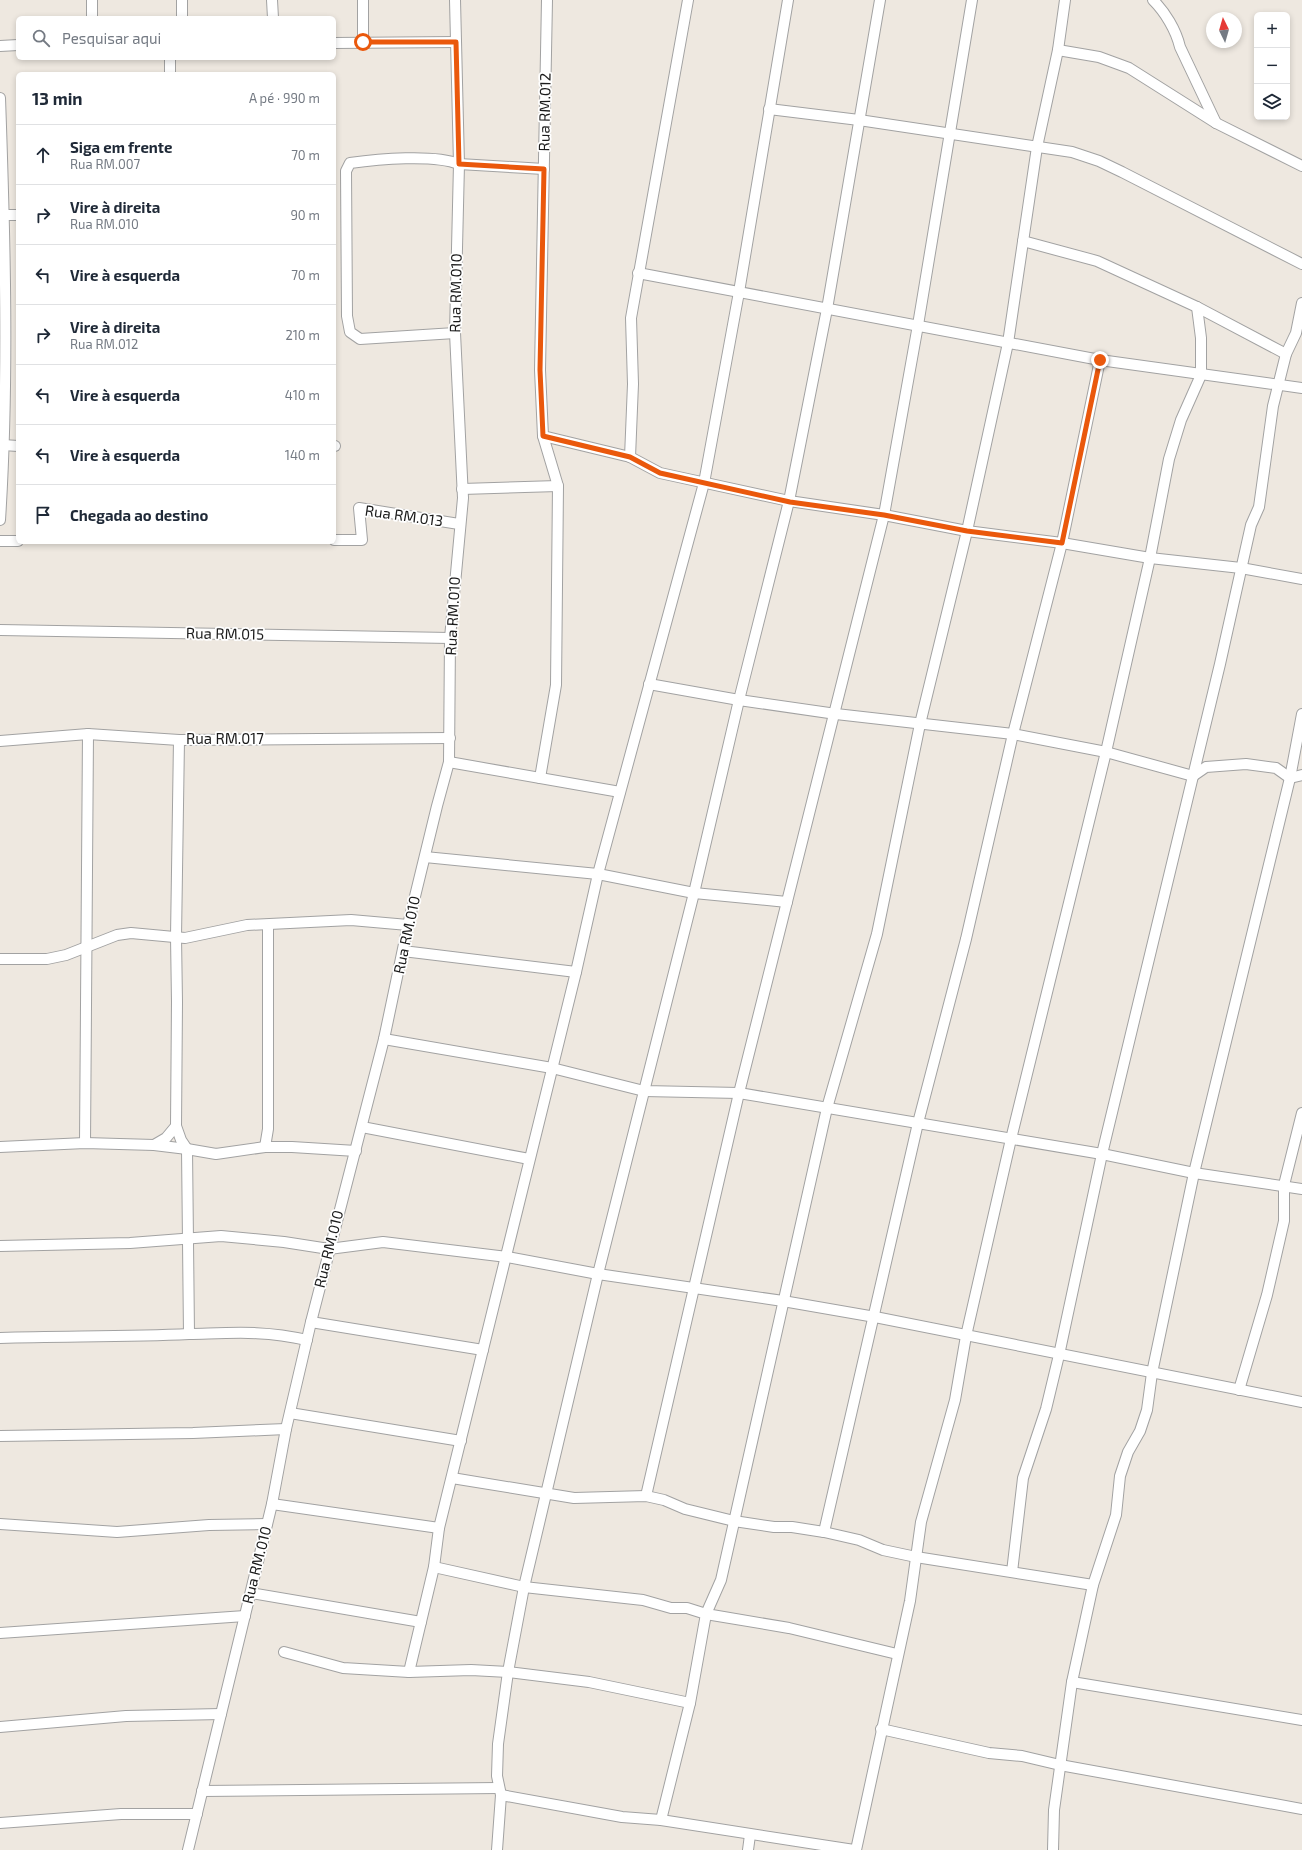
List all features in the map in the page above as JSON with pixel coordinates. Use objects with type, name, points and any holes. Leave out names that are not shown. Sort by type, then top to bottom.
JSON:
[{"type":"street","points":[[92,0],[92,16]]},
{"type":"street","points":[[182,0],[182,16]]},
{"type":"street","points":[[272,0],[273,16]]},
{"type":"street","points":[[363,0],[363,42]]},
{"type":"street","name":"Rua RM.010","points":[[188,1850],[272,1504],[286,1428],[311,1322],[384,1039],[408,925],[449,762],[450,638],[462,489],[455,333],[459,164],[455,0]]},
{"type":"street","name":"Rua RM.012","points":[[540,778],[556,685],[558,486],[543,436],[540,370],[547,0]]},
{"type":"street","points":[[630,457],[633,384],[631,318],[638,272],[688,0]]},
{"type":"street","points":[[409,1672],[434,1567],[439,1528],[507,1257],[529,1159],[576,972],[598,874],[704,483],[739,292],[788,0]]},
{"type":"street","points":[[497,1850],[500,1792],[497,1776],[498,1744],[508,1672],[524,1587],[598,1274],[694,893],[739,700],[790,502],[827,309],[880,0]]},
{"type":"street","points":[[646,1496],[739,1093],[836,714],[884,515],[918,325],[972,0]]},
{"type":"street","points":[[661,1820],[690,1703],[706,1614],[721,1580],[827,1108],[877,934],[920,724],[967,531],[1008,344],[1037,147],[1058,50],[1065,0]]},
{"type":"street","points":[[1152,0],[1158,6],[1178,37],[1180,47],[1216,123]]},
{"type":"street","points":[[336,43],[456,42]]},
{"type":"street","points":[[0,46],[16,45]]},
{"type":"street","points":[[1058,50],[1114,61],[1128,68],[1216,123],[1302,166]]},
{"type":"street","points":[[170,60],[170,72]]},
{"type":"street","points":[[0,98],[1,165],[4,215],[2,276],[4,446],[0,520]]},
{"type":"street","points":[[769,109],[859,120],[1072,152],[1099,161],[1302,264]]},
{"type":"street","points":[[455,333],[360,339],[350,332],[346,316],[345,214],[346,171],[350,162],[381,159],[448,160],[459,164],[544,169]]},
{"type":"street","points":[[336,214],[345,214]]},
{"type":"street","points":[[4,215],[16,215]]},
{"type":"street","points":[[1023,241],[1097,261],[1197,307],[1286,354]]},
{"type":"street","points":[[638,272],[827,309],[918,325],[1008,344],[1081,355],[1100,360],[1302,388]]},
{"type":"street","points":[[1012,1572],[1023,1478],[1046,1409],[1059,1355],[1102,1154],[1148,957],[1193,776],[1251,525],[1259,507],[1273,406],[1286,354],[1296,333],[1302,303]]},
{"type":"street","points":[[202,1791],[500,1792],[622,1817],[661,1820],[834,1848],[855,1850],[897,1654],[910,1601],[921,1522],[955,1400],[966,1336],[1011,1139],[1106,752],[1150,558],[1169,459],[1181,420],[1201,375],[1201,338],[1197,307]]},
{"type":"street","points":[[824,1532],[918,1123],[966,939],[1013,734],[1062,543],[1100,360]]},
{"type":"street","points":[[543,436],[630,457],[660,473],[790,502],[884,515],[967,531],[1062,543],[1150,558],[1241,568],[1302,579]]},
{"type":"street","points":[[4,446],[16,446]]},
{"type":"street","points":[[462,489],[558,486]]},
{"type":"street","name":"Rua RM.013","points":[[336,540],[362,540],[359,508],[459,524]]},
{"type":"street","points":[[0,541],[16,541]]},
{"type":"street","name":"Rua RM.015","points":[[0,630],[450,638]]},
{"type":"street","points":[[649,684],[739,700],[836,714],[1013,734],[1106,752],[1193,776]]},
{"type":"street","points":[[1052,1850],[1054,1810],[1072,1682],[1093,1585],[1116,1515],[1120,1476],[1128,1452],[1140,1431],[1147,1410],[1152,1373],[1194,1173],[1290,778],[1302,714]]},
{"type":"street","points":[[85,1143],[88,734]]},
{"type":"street","name":"Rua RM.017","points":[[0,741],[88,734],[179,740],[450,738]]},
{"type":"street","points":[[179,740],[176,937],[178,1002],[176,1126],[181,1140],[187,1149],[189,1334]]},
{"type":"street","points":[[449,762],[620,792]]},
{"type":"street","points":[[1193,776],[1206,767],[1246,764],[1276,768],[1290,778],[1302,775]]},
{"type":"street","points":[[425,857],[598,874],[694,893],[787,902]]},
{"type":"street","points":[[0,959],[47,958],[66,955],[117,935],[131,933],[194,937],[247,925],[351,920],[408,925]]},
{"type":"street","points":[[265,1147],[268,1129],[268,925]]},
{"type":"street","points":[[403,951],[576,972]]},
{"type":"street","points":[[384,1039],[552,1068],[644,1091],[739,1093],[1102,1154],[1194,1173],[1284,1185],[1302,1189]]},
{"type":"street","points":[[1239,1390],[1267,1295],[1284,1221],[1284,1185],[1302,1113]]},
{"type":"street","points":[[154,1145],[166,1138],[176,1126]]},
{"type":"street","points":[[362,1127],[529,1159]]},
{"type":"street","points":[[0,1147],[85,1143],[154,1145],[216,1154],[265,1147],[356,1151]]},
{"type":"street","points":[[0,1246],[75,1245],[221,1236],[284,1242],[329,1249],[383,1242],[507,1257],[598,1274],[783,1301],[874,1317],[1059,1355],[1302,1402]]},
{"type":"street","points":[[311,1322],[483,1350]]},
{"type":"street","points":[[0,1338],[266,1332],[307,1340]]},
{"type":"street","points":[[290,1413],[461,1441]]},
{"type":"street","points":[[0,1436],[193,1433],[286,1428]]},
{"type":"street","points":[[452,1478],[586,1499],[646,1496],[664,1500],[685,1509],[734,1521],[824,1532],[859,1540],[883,1550],[916,1557],[1093,1585]]},
{"type":"street","points":[[272,1504],[439,1528]]},
{"type":"street","points":[[0,1524],[117,1532],[208,1525],[267,1524]]},
{"type":"street","points":[[434,1567],[524,1587],[643,1600],[706,1614],[789,1628],[897,1654]]},
{"type":"street","points":[[251,1593],[421,1622]]},
{"type":"street","points":[[0,1633],[245,1616]]},
{"type":"street","points":[[284,1652],[343,1668],[409,1672],[471,1670],[508,1672],[589,1682],[690,1703]]},
{"type":"street","points":[[1072,1682],[1302,1720]]},
{"type":"street","points":[[0,1727],[126,1716],[221,1714]]},
{"type":"street","points":[[881,1729],[989,1753],[1022,1756],[1060,1765],[1302,1809]]},
{"type":"street","points":[[0,1823],[121,1814],[197,1814]]},
{"type":"street","points":[[748,1850],[750,1835]]},
{"type":"route","points":[[363,42],[456,42],[459,164],[544,169],[540,370],[543,436],[630,457],[660,473],[790,502],[884,515],[967,531],[1062,543],[1100,360]]}]
